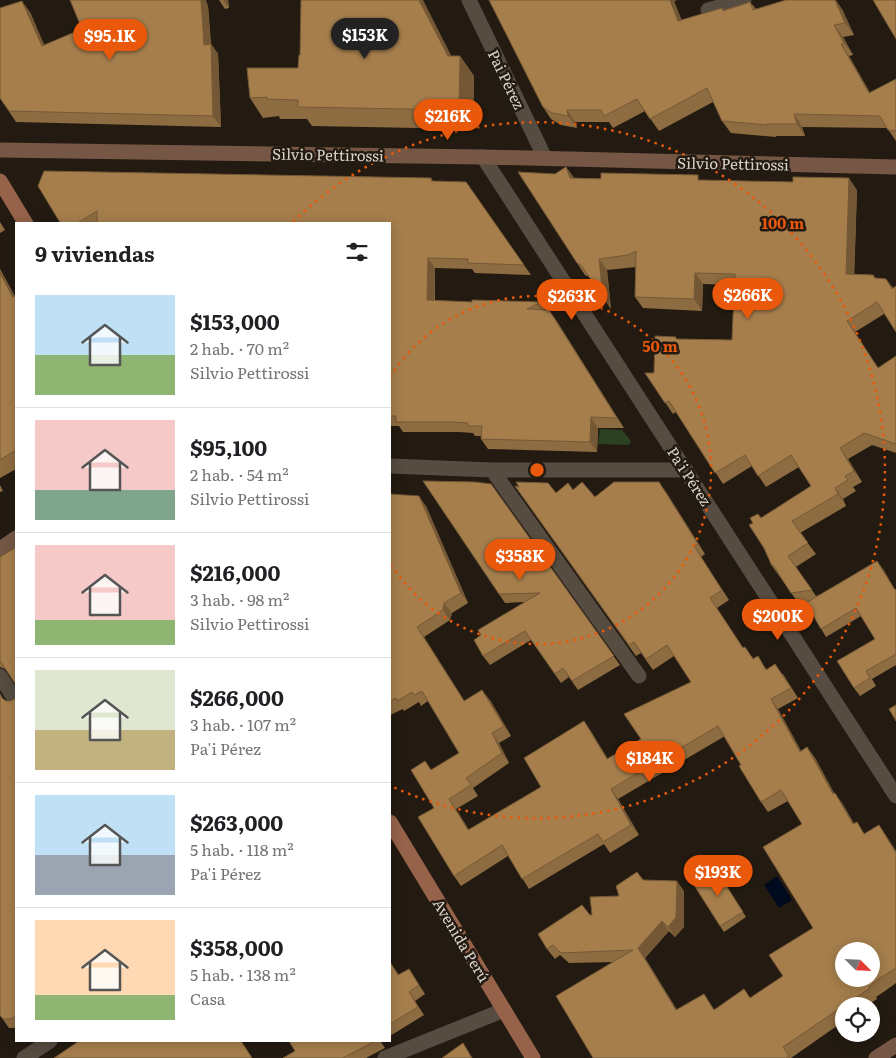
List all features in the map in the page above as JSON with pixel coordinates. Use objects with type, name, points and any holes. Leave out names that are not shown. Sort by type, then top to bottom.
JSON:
[{"type":"main road","name":"Silvio Pettirossi","points":[[0,150],[546,158],[896,167]]},
{"type":"main road","points":[[0,181],[25,222]]},
{"type":"main road","points":[[0,548],[15,539]]},
{"type":"main road","name":"Avenida Perú","points":[[391,824],[533,1058]]},
{"type":"main road","points":[[876,1058],[896,1045]]},
{"type":"street","name":"Pai Pérez","points":[[469,0],[546,158]]},
{"type":"street","points":[[708,10],[744,0]]},
{"type":"street","name":"Pa'i Pérez","points":[[483,157],[896,796]]},
{"type":"street","points":[[391,466],[492,470],[686,470]]},
{"type":"street","points":[[492,470],[640,676]]},
{"type":"street","points":[[0,676],[15,699]]},
{"type":"street","points":[[385,1058],[504,1010]]},
{"type":"street","points":[[24,1058],[48,1042]]},
{"type":"green space","points":[[600,429],[622,430],[631,441],[629,445],[598,444]]},
{"type":"water","points":[[777,876],[792,900],[779,908],[764,885]]},
{"type":"building","points":[[70,0],[201,0],[204,45],[211,44],[213,116],[9,111],[0,98],[0,8],[22,1],[42,46],[82,29]]},
{"type":"building","points":[[301,0],[419,0],[448,56],[460,56],[459,110],[298,107],[298,100],[267,99],[267,97],[250,98],[247,68],[298,68]]},
{"type":"building","points":[[489,0],[670,0],[678,21],[722,8],[723,11],[750,2],[753,10],[786,0],[835,0],[845,23],[834,25],[844,43],[841,44],[869,93],[896,79],[896,131],[888,130],[880,116],[794,114],[797,124],[768,125],[722,121],[707,88],[650,119],[637,99],[604,116],[601,110],[567,110],[568,116],[552,113],[543,107]]},
{"type":"building","points":[[873,0],[896,0],[896,39]]},
{"type":"building","points":[[566,167],[570,178],[601,179],[601,173],[698,175],[698,180],[793,182],[793,177],[849,178],[846,274],[873,275],[875,278],[886,279],[892,289],[896,286],[896,332],[877,302],[847,321],[878,368],[896,356],[896,444],[864,433],[840,448],[854,471],[845,476],[848,480],[835,488],[838,494],[792,521],[808,543],[788,556],[812,590],[791,593],[772,566],[764,548],[749,525],[753,523],[750,518],[758,514],[761,518],[811,486],[791,455],[758,476],[745,455],[715,473],[669,401],[665,403],[645,373],[654,373],[655,336],[676,337],[676,339],[732,340],[735,274],[695,273],[694,299],[635,297],[636,251],[628,255],[599,259],[603,297],[581,265],[577,263],[518,172],[555,174]]},
{"type":"building","points":[[44,171],[431,178],[431,181],[466,182],[524,265],[468,263],[468,259],[428,258],[427,300],[542,302],[527,309],[549,310],[617,418],[591,417],[590,442],[481,439],[482,426],[468,426],[468,423],[396,422],[396,416],[391,416],[391,222],[97,222],[97,211],[79,222],[60,222],[38,186]]},
{"type":"building","points":[[0,273],[13,297],[15,296],[15,451],[0,460]]},
{"type":"building","points":[[423,481],[491,484],[614,656],[572,681],[563,668],[555,674],[525,631],[483,656],[474,640],[481,635],[478,630],[540,593],[499,594]]},
{"type":"building","points":[[516,482],[548,483],[556,493],[568,483],[573,490],[582,482],[595,497],[614,482],[659,482],[698,544],[694,546],[722,590],[710,598],[743,648],[745,647],[753,659],[758,656],[766,670],[775,664],[791,688],[771,699],[800,752],[807,747],[833,794],[835,793],[853,824],[857,822],[864,834],[879,825],[896,853],[896,968],[880,978],[880,942],[835,942],[835,988],[870,988],[857,997],[835,997],[835,1012],[783,1047],[789,1056],[786,1058],[593,1058],[556,996],[633,950],[561,953],[553,945],[547,949],[538,934],[582,905],[592,915],[590,897],[619,896],[616,886],[637,872],[643,880],[677,881],[676,917],[668,927],[662,921],[638,948],[676,1010],[704,994],[714,1010],[744,989],[750,998],[783,976],[769,955],[813,928],[763,847],[802,824],[781,790],[761,802],[718,726],[611,789],[631,825],[603,842],[598,834],[522,879],[502,845],[454,876],[418,817],[434,808],[411,770],[425,761],[431,770],[459,753],[422,691],[414,695],[412,692],[397,701],[396,698],[391,700],[391,494],[419,496],[461,593],[444,603],[443,610],[417,627],[464,701],[482,690],[504,726],[492,733],[502,753],[466,778],[471,785],[449,799],[468,830],[541,787],[524,758],[584,721],[607,759],[641,739],[624,714],[691,682],[667,645],[646,659],[634,642],[629,645],[515,486],[519,487]]},
{"type":"building","points":[[15,548],[15,684],[0,661],[0,557]]},
{"type":"building","points":[[877,561],[896,589],[896,654],[866,671],[870,678],[854,688],[837,661],[875,639],[856,608],[821,629],[806,603]]},
{"type":"building","points":[[0,694],[6,701],[15,699],[15,1017],[11,1019],[3,1019],[0,1015]]},
{"type":"building","points":[[896,705],[896,721],[889,709]]},
{"type":"building","points":[[715,868],[743,912],[720,926],[692,882]]},
{"type":"building","points":[[391,964],[398,975],[409,969],[419,985],[409,992],[418,1007],[391,1023]]},
{"type":"building","points":[[78,1042],[242,1042],[252,1058],[54,1058]]},
{"type":"building","points":[[290,1042],[373,1042],[343,1058],[283,1058],[295,1051]]},
{"type":"building","points":[[463,1043],[472,1058],[442,1058]]}]
